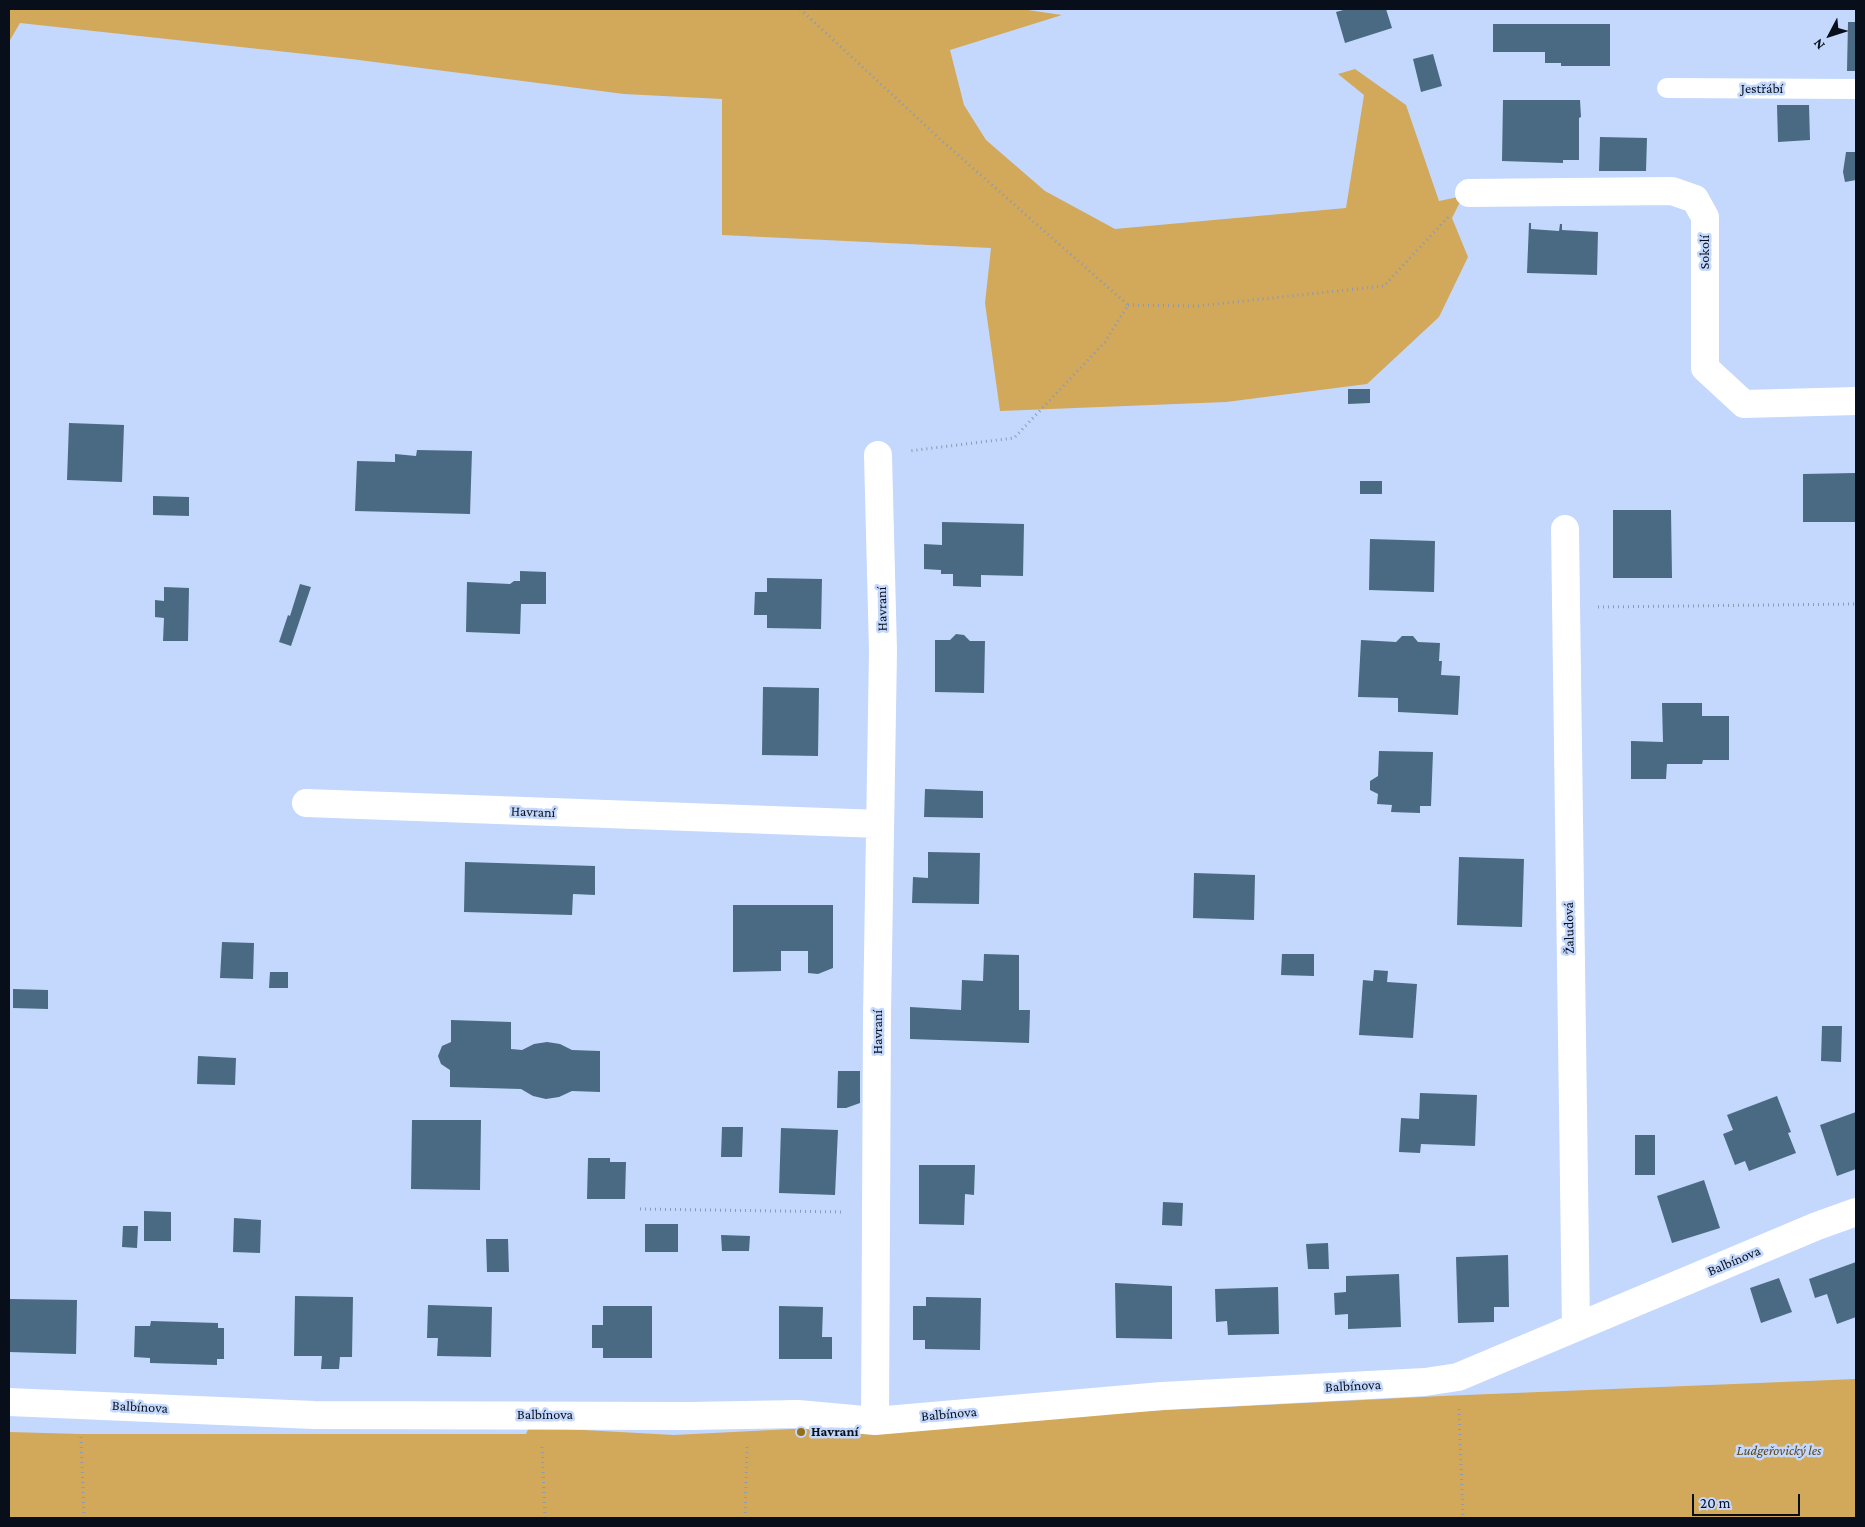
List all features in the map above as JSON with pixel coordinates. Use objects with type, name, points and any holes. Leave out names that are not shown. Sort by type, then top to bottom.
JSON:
[{"type":"street","name":"Sokolí","points":[[1470,194],[1672,190],[1694,199],[1705,217],[1705,368],[1744,404],[1856,401]]},
{"type":"street","name":"Havraní","points":[[875,1421],[882,652],[878,455]]},
{"type":"street","name":"Žaludová","points":[[1565,529],[1576,1327]]},
{"type":"street","name":"Havraní","points":[[306,803],[880,824]]},
{"type":"street","name":"Balbínova","points":[[9,1402],[314,1415],[798,1414],[875,1421],[1162,1396],[1425,1382],[1458,1377],[1856,1212]]},
{"type":"lane","name":"Jestřábí","points":[[1667,88],[1856,89]]},
{"type":"path","points":[[800,9],[940,139],[1128,304],[1197,306],[1384,286],[1470,194]]},
{"type":"path","points":[[878,455],[1014,438],[1105,342],[1128,304]]},
{"type":"path","points":[[1565,607],[1856,604]]},
{"type":"path","points":[[640,1209],[878,1213]]},
{"type":"path","points":[[1458,1377],[1463,1518]]},
{"type":"path","points":[[79,1404],[84,1518]]},
{"type":"path","points":[[745,1518],[749,1415]]},
{"type":"path","points":[[542,1439],[545,1518]]},
{"type":"green space","points":[[9,9],[1021,9],[1062,15],[950,50],[964,105],[986,140],[1045,191],[1115,229],[1346,208],[1364,95],[1338,74],[1355,69],[1406,105],[1439,201],[1463,196],[1452,218],[1468,257],[1439,317],[1367,384],[1226,402],[1000,411],[985,303],[991,248],[722,235],[722,99],[624,94],[351,59],[20,23],[9,42]]},
{"type":"green space","name":"Ludgeřovický les","points":[[1856,1379],[1856,1518],[9,1518],[9,1432],[81,1434],[526,1434],[529,1427],[674,1435],[1442,1396]]},
{"type":"building","points":[[1347,9],[1386,9],[1392,28],[1345,43],[1336,12]]},
{"type":"building","points":[[1848,22],[1856,22],[1856,71],[1847,71]]},
{"type":"building","points":[[1493,24],[1610,24],[1610,66],[1561,66],[1561,63],[1545,63],[1545,52],[1493,52]]},
{"type":"building","points":[[1433,54],[1442,86],[1421,92],[1413,59]]},
{"type":"building","points":[[1503,100],[1580,100],[1579,160],[1563,160],[1563,163],[1502,161]]},
{"type":"building","points":[[1777,105],[1809,105],[1810,140],[1778,142]]},
{"type":"building","points":[[1600,137],[1647,138],[1646,171],[1599,171]]},
{"type":"building","points":[[1846,152],[1856,152],[1856,180],[1845,182],[1843,172]]},
{"type":"building","points":[[1529,223],[1531,223],[1531,229],[1559,231],[1560,224],[1562,224],[1562,230],[1598,232],[1597,275],[1527,273]]},
{"type":"building","points":[[1348,389],[1370,389],[1370,403],[1348,404]]},
{"type":"building","points":[[69,423],[124,425],[122,482],[67,480]]},
{"type":"building","points":[[417,450],[472,451],[470,514],[355,511],[357,461],[395,462],[395,454],[416,456]]},
{"type":"building","points":[[1856,473],[1856,522],[1803,522],[1803,474]]},
{"type":"building","points":[[1360,481],[1382,481],[1382,494],[1360,494]]},
{"type":"building","points":[[153,496],[189,497],[189,516],[153,515]]},
{"type":"building","points":[[1613,510],[1671,510],[1672,578],[1613,578]]},
{"type":"building","points":[[942,522],[1024,524],[1023,576],[981,575],[981,587],[953,586],[953,574],[941,574],[941,570],[924,569],[924,544],[942,545]]},
{"type":"building","points":[[1370,539],[1435,541],[1434,592],[1369,590]]},
{"type":"building","points":[[520,571],[546,572],[546,604],[521,604],[520,634],[466,632],[467,582],[510,584],[514,581],[520,581]]},
{"type":"building","points":[[767,578],[822,579],[821,629],[767,628],[767,615],[754,615],[755,592],[767,592]]},
{"type":"building","points":[[300,584],[311,587],[291,646],[279,642]]},
{"type":"building","points":[[164,587],[189,588],[188,641],[163,641],[164,618],[155,617],[155,600],[164,601]]},
{"type":"building","points":[[956,634],[964,635],[970,641],[985,641],[984,693],[935,692],[935,640],[950,640]]},
{"type":"building","points":[[1402,636],[1413,636],[1418,642],[1440,643],[1439,661],[1442,661],[1441,675],[1460,676],[1458,715],[1398,712],[1398,698],[1358,697],[1361,640],[1396,642]]},
{"type":"building","points":[[763,687],[819,688],[818,756],[762,755]]},
{"type":"building","points":[[1662,703],[1702,703],[1702,716],[1729,716],[1729,760],[1703,760],[1702,764],[1667,764],[1666,779],[1631,779],[1631,741],[1663,742]]},
{"type":"building","points":[[1379,751],[1433,752],[1431,806],[1420,806],[1420,813],[1391,812],[1392,805],[1377,804],[1378,794],[1370,790],[1370,781],[1378,776]]},
{"type":"building","points":[[925,789],[983,791],[983,818],[924,817]]},
{"type":"building","points":[[928,852],[980,853],[979,904],[912,903],[913,877],[928,878]]},
{"type":"building","points":[[1459,857],[1524,859],[1522,927],[1457,925]]},
{"type":"building","points":[[465,862],[595,866],[595,895],[573,894],[572,915],[464,912]]},
{"type":"building","points":[[1194,873],[1255,875],[1254,920],[1193,918]]},
{"type":"building","points":[[733,905],[833,905],[833,968],[818,974],[808,973],[808,951],[781,951],[781,971],[733,972]]},
{"type":"building","points":[[222,942],[254,943],[253,979],[220,978]]},
{"type":"building","points":[[984,954],[1019,955],[1019,1010],[1030,1010],[1029,1043],[910,1039],[910,1007],[961,1010],[962,980],[983,981]]},
{"type":"building","points":[[1282,954],[1314,954],[1314,976],[1281,975]]},
{"type":"building","points":[[1374,970],[1388,971],[1387,982],[1417,984],[1413,1038],[1359,1035],[1363,980],[1373,981]]},
{"type":"building","points":[[270,972],[288,972],[288,988],[269,988]]},
{"type":"building","points":[[13,989],[48,990],[48,1009],[13,1008]]},
{"type":"building","points":[[451,1020],[511,1022],[511,1049],[522,1050],[534,1044],[547,1042],[560,1044],[572,1050],[600,1051],[600,1092],[572,1091],[559,1097],[546,1099],[533,1096],[521,1089],[450,1087],[450,1070],[441,1064],[438,1056],[442,1046],[451,1042]]},
{"type":"building","points":[[1822,1026],[1842,1026],[1841,1062],[1821,1061]]},
{"type":"building","points":[[198,1056],[236,1058],[235,1085],[197,1084]]},
{"type":"building","points":[[838,1071],[860,1071],[860,1103],[846,1108],[837,1108]]},
{"type":"building","points":[[1420,1093],[1477,1095],[1475,1146],[1421,1144],[1420,1153],[1399,1152],[1401,1118],[1419,1119]]},
{"type":"building","points":[[1777,1096],[1791,1132],[1788,1133],[1796,1153],[1749,1171],[1745,1161],[1735,1165],[1723,1134],[1733,1130],[1727,1115]]},
{"type":"building","points":[[1856,1112],[1856,1169],[1837,1176],[1820,1125]]},
{"type":"building","points":[[412,1120],[481,1120],[480,1190],[411,1189]]},
{"type":"building","points":[[722,1127],[743,1127],[742,1157],[721,1157]]},
{"type":"building","points":[[781,1128],[838,1130],[835,1195],[779,1193]]},
{"type":"building","points":[[1635,1135],[1655,1135],[1655,1175],[1635,1175]]},
{"type":"building","points":[[588,1158],[610,1158],[610,1162],[626,1162],[625,1199],[587,1199]]},
{"type":"building","points":[[919,1165],[975,1165],[974,1195],[965,1194],[964,1225],[919,1224]]},
{"type":"building","points":[[1704,1180],[1720,1228],[1672,1243],[1657,1196]]},
{"type":"building","points":[[1163,1202],[1183,1203],[1182,1226],[1162,1225]]},
{"type":"building","points":[[144,1211],[171,1212],[171,1241],[144,1241]]},
{"type":"building","points":[[234,1218],[261,1220],[260,1253],[233,1252]]},
{"type":"building","points":[[645,1224],[678,1224],[678,1252],[645,1252]]},
{"type":"building","points":[[123,1226],[138,1226],[137,1248],[122,1247]]},
{"type":"building","points":[[721,1235],[750,1236],[749,1251],[722,1251]]},
{"type":"building","points":[[486,1239],[508,1239],[509,1272],[487,1272]]},
{"type":"building","points":[[1328,1243],[1329,1269],[1308,1269],[1306,1244]]},
{"type":"building","points":[[1508,1255],[1509,1307],[1494,1307],[1494,1322],[1458,1323],[1456,1257]]},
{"type":"building","points":[[1856,1262],[1856,1317],[1837,1324],[1827,1294],[1815,1298],[1809,1279]]},
{"type":"building","points":[[1399,1274],[1401,1327],[1348,1329],[1348,1314],[1335,1315],[1334,1293],[1346,1292],[1346,1276]]},
{"type":"building","points":[[1779,1278],[1792,1312],[1761,1323],[1750,1288]]},
{"type":"building","points":[[1115,1283],[1172,1286],[1172,1339],[1116,1338]]},
{"type":"building","points":[[1278,1287],[1279,1334],[1228,1335],[1227,1321],[1216,1322],[1215,1289]]},
{"type":"building","points":[[295,1296],[353,1297],[352,1357],[340,1357],[339,1369],[321,1369],[322,1356],[294,1356]]},
{"type":"building","points":[[926,1297],[981,1298],[980,1350],[925,1349],[925,1340],[913,1340],[913,1306],[926,1306]]},
{"type":"building","points":[[9,1299],[77,1300],[76,1354],[9,1352]]},
{"type":"building","points":[[428,1305],[492,1307],[491,1357],[437,1356],[438,1338],[427,1338]]},
{"type":"building","points":[[603,1306],[652,1306],[652,1358],[603,1358],[603,1348],[592,1348],[592,1325],[603,1325]]},
{"type":"building","points":[[779,1306],[823,1307],[822,1337],[832,1337],[832,1359],[779,1359]]},
{"type":"building","points":[[151,1321],[218,1323],[218,1328],[224,1328],[224,1359],[217,1359],[217,1365],[150,1363],[150,1358],[134,1357],[135,1326],[150,1326]]},
{"type":"place","name":"Havraní","points":[[801,1432]]}]
